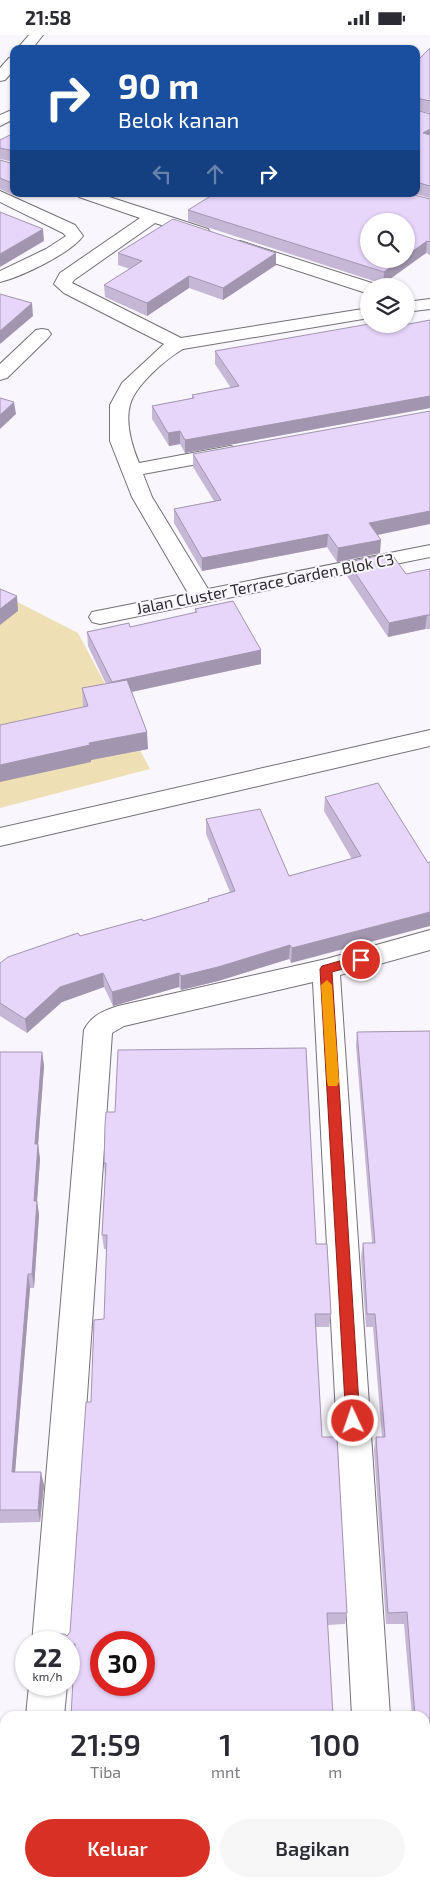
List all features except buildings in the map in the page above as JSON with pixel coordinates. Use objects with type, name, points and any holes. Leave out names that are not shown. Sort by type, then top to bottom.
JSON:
[{"type":"street","points":[[27,45],[36,35]]},
{"type":"street","points":[[0,77],[10,66]]},
{"type":"street","points":[[0,196],[69,229],[74,236],[71,241],[0,277]]},
{"type":"street","points":[[94,197],[360,285]]},
{"type":"street","points":[[152,217],[66,277],[63,284],[178,344]]},
{"type":"street","points":[[200,595],[142,497],[120,441],[120,405],[132,383],[166,351],[178,344],[360,314]]},
{"type":"street","points":[[0,374],[42,334]]},
{"type":"street","points":[[131,470],[247,449]]},
{"type":"street","name":"Jalan Cluster Terrace Garden Blok C3","points":[[100,617],[200,595],[430,551]]},
{"type":"street","points":[[0,837],[430,738]]},
{"type":"street","points":[[52,1631],[98,1030],[103,1024],[118,1017],[326,969],[430,940]]},
{"type":"street","points":[[326,969],[371,1711]]},
{"type":"street","points":[[45,1711],[47,1696]]},
{"type":"shaded area","points":[[0,593],[78,633],[150,769],[0,808]]},
{"type":"slow traffic","points":[[327,985],[333,1082]]},
{"type":"route","points":[[353,1421],[326,969],[361,960]]}]
